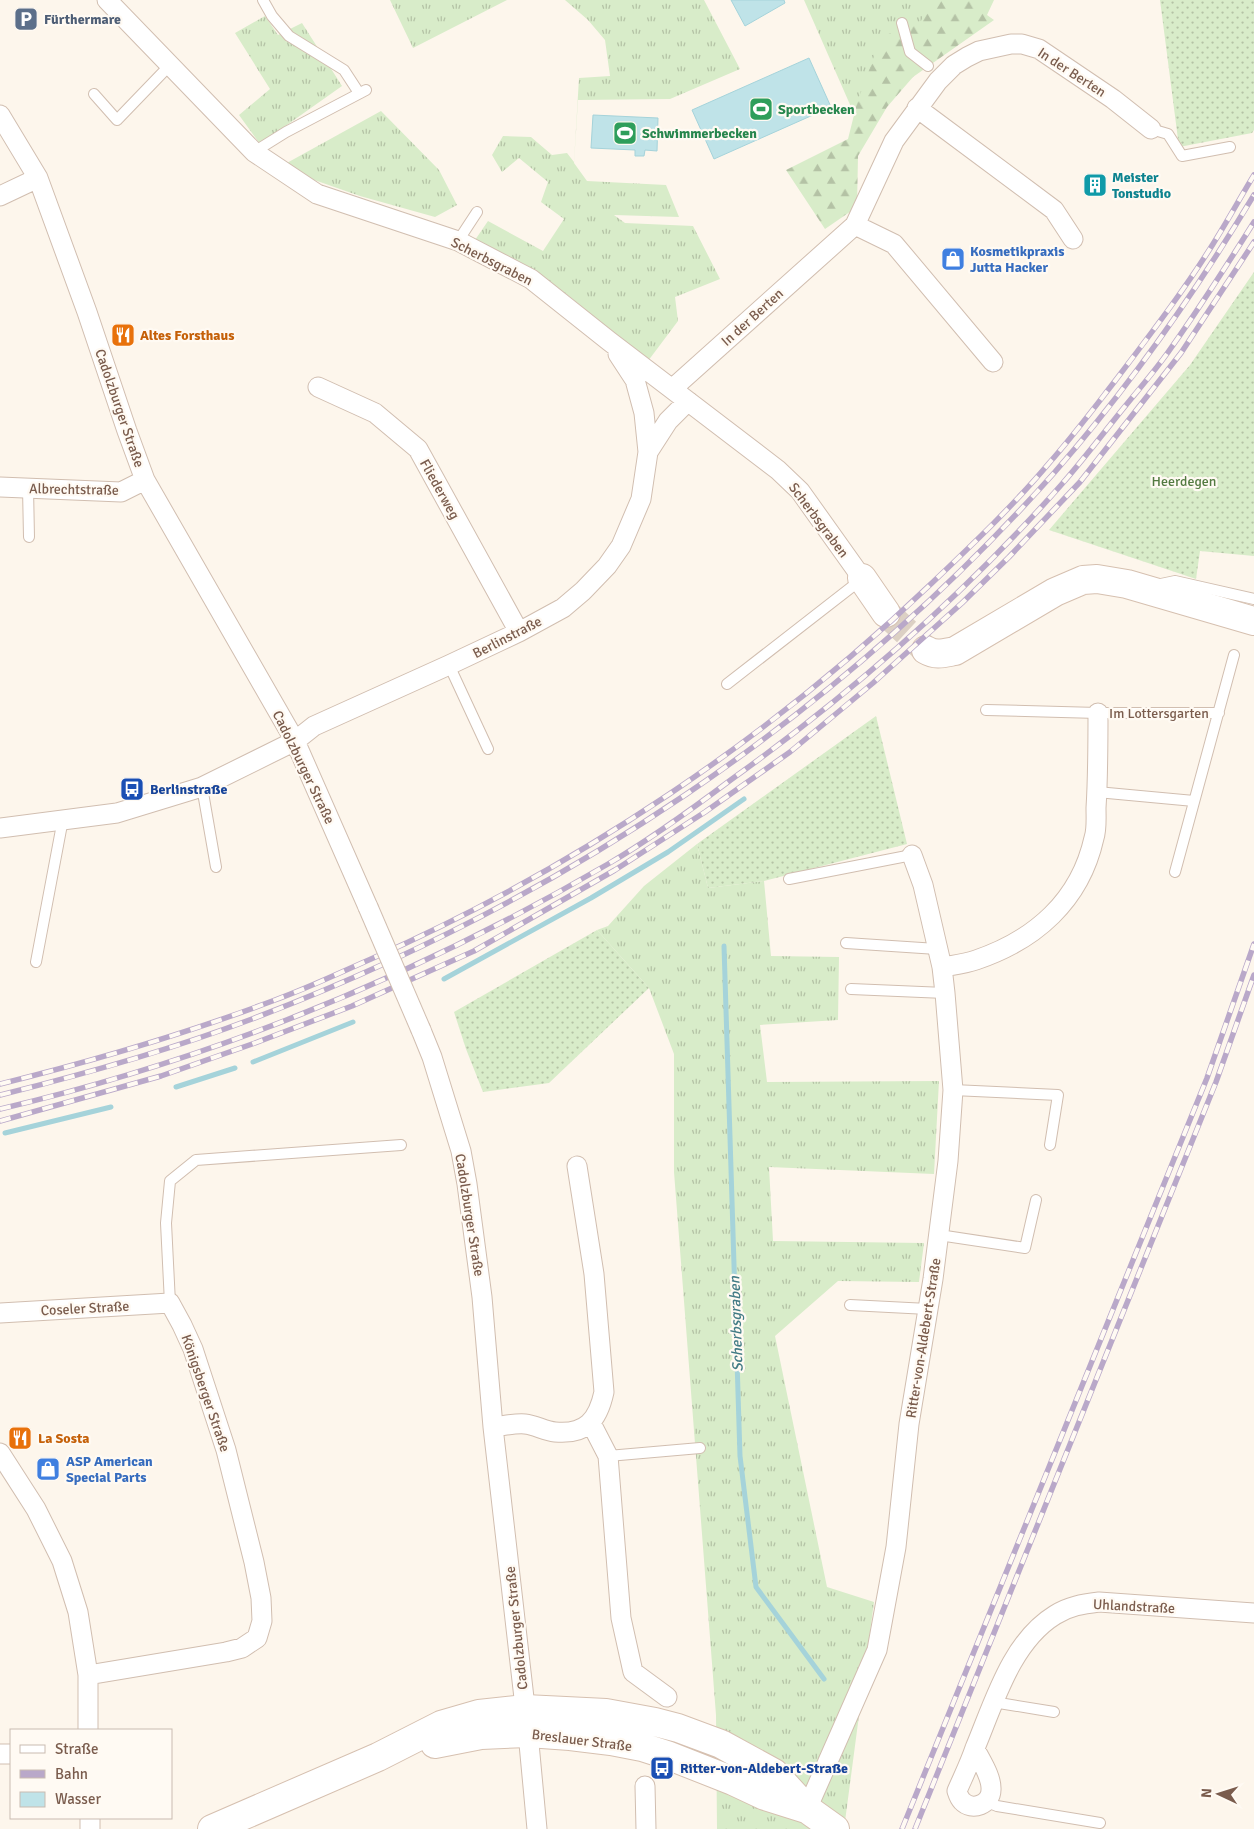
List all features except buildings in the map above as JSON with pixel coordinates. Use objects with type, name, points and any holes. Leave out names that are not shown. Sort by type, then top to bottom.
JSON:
[{"type":"main road","name":"Scherbsgraben","points":[[862,578],[886,613]]},
{"type":"main road","points":[[926,650],[938,654],[955,650],[1055,592],[1083,580],[1107,580],[1254,621]]},
{"type":"main road","name":"Breslauer Straße","points":[[212,1829],[378,1757],[481,1735],[526,1721],[603,1740],[642,1747],[717,1775],[765,1796],[807,1809],[835,1829]]},
{"type":"street","name":"Scherbsgraben","points":[[107,0],[254,152],[317,194],[458,241],[531,279],[609,342],[778,470],[800,491],[862,578]]},
{"type":"street","name":"In der Berten","points":[[672,389],[855,225],[894,141],[938,81],[954,65],[967,57],[979,51],[1000,45],[1022,44],[1039,49],[1113,99],[1151,129]]},
{"type":"street","points":[[917,108],[1054,210],[1074,239]]},
{"type":"street","name":"Cadolzburger Straße","points":[[0,115],[38,178],[88,312],[145,480],[295,741],[432,1057],[461,1151],[467,1184],[482,1297],[493,1427],[526,1721],[536,1829]]},
{"type":"street","points":[[0,196],[38,178]]},
{"type":"street","points":[[855,225],[894,244],[993,362]]},
{"type":"street","name":"Berlinstraße","points":[[0,828],[117,813],[202,787],[295,741],[314,726],[519,632],[562,608],[583,591],[607,566],[622,546],[641,499],[648,452],[644,413],[635,380],[609,342]]},
{"type":"street","name":"Fliederweg","points":[[318,387],[374,413],[418,449],[519,632]]},
{"type":"street","name":"Berlinstraße","points":[[648,452],[668,421],[688,401]]},
{"type":"street","name":"Albrechtstraße","points":[[0,487],[120,492],[145,480]]},
{"type":"street","name":"Im Lottersgarten","points":[[942,967],[974,960],[1000,950],[1042,926],[1058,911],[1075,887],[1087,864],[1095,837],[1098,713]]},
{"type":"street","name":"Ritter-von-Aldebert-Straße","points":[[807,1809],[877,1650],[896,1547],[909,1424],[939,1235],[948,1161],[953,1090],[946,993],[942,967],[923,885],[912,855]]},
{"type":"street","points":[[493,1427],[524,1424],[555,1432],[572,1431],[591,1423],[597,1415],[604,1392],[594,1274],[577,1166]]},
{"type":"street","name":"Coseler Straße","points":[[0,1313],[170,1302]]},
{"type":"street","name":"Königsberger Straße","points":[[88,1675],[242,1648],[257,1638],[262,1621],[261,1598],[254,1562],[226,1450],[193,1349],[170,1302]]},
{"type":"street","points":[[591,1423],[608,1456],[621,1618],[633,1672],[667,1697]]},
{"type":"street","points":[[0,1453],[36,1509],[62,1561],[78,1612],[88,1675],[88,1729]]},
{"type":"street","name":"Uhlandstraße","points":[[987,1802],[981,1805],[969,1805],[963,1802],[957,1791],[993,1702],[1019,1651],[1035,1630],[1055,1615],[1075,1605],[1099,1602],[1254,1613]]},
{"type":"street","points":[[975,1749],[991,1783],[991,1791],[987,1802]]},
{"type":"street","points":[[645,1786],[646,1829]]},
{"type":"lane","points":[[254,152],[362,92],[344,70],[290,36],[272,16],[263,0]]},
{"type":"lane","points":[[902,23],[910,52],[928,66]]},
{"type":"lane","points":[[94,94],[117,120],[170,65]]},
{"type":"lane","points":[[1151,129],[1168,134],[1182,156],[1230,147]]},
{"type":"lane","points":[[458,241],[477,212]]},
{"type":"lane","points":[[28,488],[29,537]]},
{"type":"lane","points":[[727,684],[862,578]]},
{"type":"lane","points":[[1140,588],[1175,581],[1254,599]]},
{"type":"lane","name":"Im Lottersgarten","points":[[1174,872],[1234,655]]},
{"type":"lane","points":[[449,665],[488,749]]},
{"type":"lane","name":"Im Lottersgarten","points":[[986,710],[1098,713],[1219,713]]},
{"type":"lane","points":[[202,787],[216,866]]},
{"type":"lane","points":[[1097,792],[1194,801]]},
{"type":"lane","points":[[36,962],[63,819]]},
{"type":"lane","points":[[790,878],[912,855]]},
{"type":"lane","points":[[846,944],[937,949]]},
{"type":"lane","points":[[851,989],[946,993]]},
{"type":"lane","points":[[953,1090],[1058,1095],[1050,1145]]},
{"type":"lane","name":"Königsberger Straße","points":[[170,1302],[166,1223],[170,1181],[196,1160],[401,1145]]},
{"type":"lane","points":[[939,1235],[1025,1248],[1036,1200]]},
{"type":"lane","points":[[850,1305],[928,1309]]},
{"type":"lane","points":[[608,1456],[700,1448]]},
{"type":"lane","points":[[993,1702],[1054,1712]]},
{"type":"lane","points":[[987,1802],[997,1806],[1100,1823]]},
{"type":"green space","points":[[390,0],[507,0],[413,48]]},
{"type":"green space","points":[[565,0],[704,0],[740,69],[670,99],[578,100],[574,163],[587,181],[666,185],[679,217],[614,215],[625,223],[693,226],[720,279],[675,297],[678,321],[648,361],[569,296],[475,240],[488,221],[543,251],[564,219],[541,202],[548,182],[519,158],[502,172],[492,155],[503,136],[531,137],[552,155],[567,153],[574,162],[579,78],[610,76],[605,40],[588,20]]},
{"type":"green space","points":[[804,0],[940,0],[855,116]]},
{"type":"green space","points":[[930,0],[994,0],[987,15],[994,20],[913,77],[887,107],[858,156],[857,207],[825,229],[786,170],[848,139],[857,103],[881,37],[921,21]]},
{"type":"green space","points":[[1160,0],[1254,0],[1254,130],[1252,133],[1179,147]]},
{"type":"green space","points":[[265,16],[278,35],[302,23],[342,86],[260,144],[239,115],[270,89],[235,33]]},
{"type":"green space","points":[[381,111],[439,170],[457,205],[435,217],[360,196],[300,175],[285,164]]},
{"type":"green space","name":"Heerdegen","points":[[1254,272],[1254,556],[1200,551],[1196,579],[1049,530],[1190,365]]},
{"type":"green space","points":[[876,716],[907,844],[764,881],[708,888],[697,844]]},
{"type":"green space","points":[[697,844],[708,888],[764,881],[771,956],[839,957],[838,1020],[760,1025],[767,1082],[939,1081],[934,1174],[769,1167],[773,1241],[924,1243],[919,1282],[838,1281],[775,1336],[827,1587],[874,1602],[844,1829],[717,1829],[716,1715],[674,1172],[674,1054],[649,988],[597,930],[608,926],[644,886]]},
{"type":"green space","points":[[597,930],[649,988],[549,1083],[483,1092],[454,1012]]},
{"type":"water","points":[[731,0],[784,0],[785,3],[745,26]]},
{"type":"water","name":"Sportbecken","points":[[809,58],[831,107],[714,159],[692,110]]},
{"type":"water","name":"Schwimmerbecken","points":[[593,115],[658,118],[657,151],[645,150],[644,156],[635,156],[635,150],[591,148]]},
{"type":"waterway","points":[[444,979],[591,898],[668,852],[744,799]]},
{"type":"waterway","name":"Scherbsgraben","points":[[724,946],[740,1456],[756,1587],[824,1679]]},
{"type":"waterway","points":[[253,1062],[353,1022]]},
{"type":"waterway","points":[[176,1087],[235,1068]]},
{"type":"waterway","points":[[5,1133],[111,1107]]},
{"type":"tunnel","points":[[886,613],[926,650]]},
{"type":"railway","points":[[0,1084],[70,1066],[207,1024],[287,995],[371,959],[448,923],[597,841],[668,795],[738,746],[870,640],[1008,509],[1067,442],[1178,297],[1202,262],[1254,175]]},
{"type":"railway","points":[[0,1095],[95,1070],[190,1041],[252,1019],[365,972],[476,919],[583,860],[686,794],[785,723],[880,645],[970,562],[1054,473],[1135,373],[1185,303],[1254,195]]},
{"type":"railway","points":[[0,1109],[80,1089],[159,1065],[236,1039],[313,1009],[389,977],[463,942],[608,864],[656,834],[777,746],[863,677],[905,641],[986,565],[1070,475],[1159,364],[1182,333],[1254,222]]},
{"type":"railway","points":[[0,1121],[161,1076],[352,1006],[474,951],[615,870],[705,812],[790,752],[873,683],[962,603],[1009,557],[1080,482],[1181,353],[1254,242]]},
{"type":"railway","points":[[902,1829],[1207,1078],[1254,944]]},
{"type":"railway","points":[[915,1829],[1216,1082],[1254,975]]},
{"type":"place","name":"Fürthermare","points":[[26,19]]},
{"type":"place","name":"Sportbecken","points":[[761,109]]},
{"type":"place","name":"Schwimmerbecken","points":[[625,133]]},
{"type":"place","name":"Meister Tonstudio","points":[[1095,185]]},
{"type":"place","name":"Kosmetikpraxis Jutta Hacker","points":[[953,259]]},
{"type":"place","name":"Altes Forsthaus","points":[[123,335]]},
{"type":"place","name":"Berlinstraße","points":[[132,789]]},
{"type":"place","name":"La Sosta","points":[[20,1438]]},
{"type":"place","name":"ASP American Special Parts","points":[[48,1469]]},
{"type":"place","name":"Ritter-von-Aldebert-Straße","points":[[662,1768]]}]
